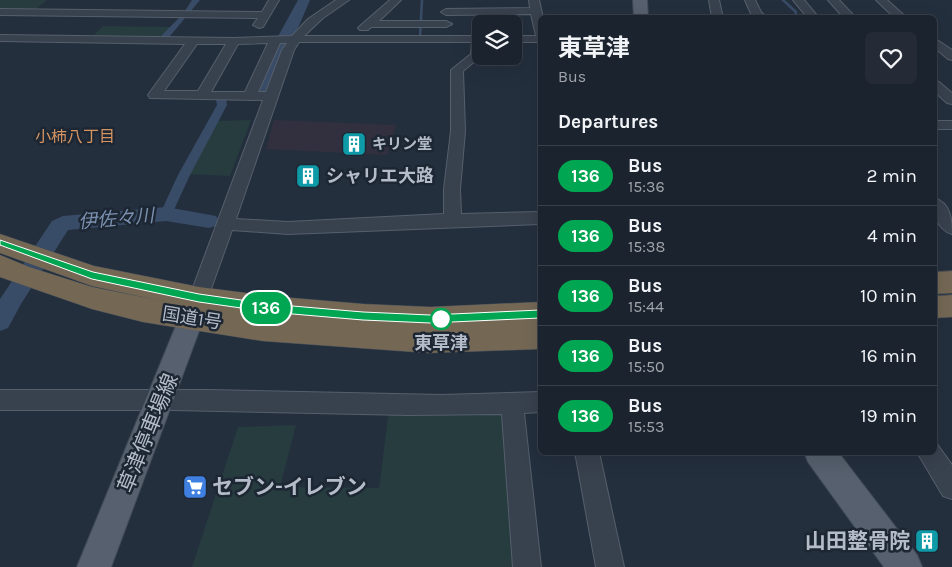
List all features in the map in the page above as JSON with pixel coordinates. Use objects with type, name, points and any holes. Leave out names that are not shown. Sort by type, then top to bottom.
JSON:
[{"type":"highway","name":"国道1号","points":[[0,243],[26,266],[92,298],[143,310],[269,308],[372,317],[430,319],[538,314]]},
{"type":"highway","points":[[937,283],[952,282]]},
{"type":"highway","points":[[937,307],[952,306]]},
{"type":"highway","name":"国道1号","points":[[196,308],[262,329],[429,340],[538,336]]},
{"type":"main road","points":[[640,0],[640,15]]},
{"type":"main road","name":"草津停車場線","points":[[94,567],[196,308]]},
{"type":"main road","points":[[821,455],[905,567]]},
{"type":"street","points":[[84,39],[126,0]]},
{"type":"street","points":[[249,40],[274,0]]},
{"type":"street","points":[[196,308],[284,58],[294,39],[308,24],[344,0]]},
{"type":"street","points":[[352,39],[396,0]]},
{"type":"street","points":[[714,0],[717,15]]},
{"type":"street","points":[[750,0],[758,15]]},
{"type":"street","points":[[798,0],[811,15]]},
{"type":"street","points":[[833,0],[848,15]]},
{"type":"street","points":[[881,0],[898,15]]},
{"type":"street","points":[[446,39],[446,6],[537,12]]},
{"type":"street","points":[[0,12],[265,15]]},
{"type":"street","points":[[369,24],[446,24]]},
{"type":"street","points":[[937,36],[952,37]]},
{"type":"street","points":[[0,38],[193,41],[472,38]]},
{"type":"street","points":[[522,39],[538,39]]},
{"type":"street","points":[[250,96],[275,40]]},
{"type":"street","points":[[193,41],[155,95],[271,96]]},
{"type":"street","points":[[202,95],[234,41]]},
{"type":"street","points":[[937,44],[952,56]]},
{"type":"street","points":[[453,220],[452,189],[458,131],[456,70],[472,60]]},
{"type":"street","points":[[937,88],[952,100]]},
{"type":"street","points":[[937,125],[952,124]]},
{"type":"street","points":[[937,208],[952,228]]},
{"type":"street","points":[[226,224],[288,228],[538,218]]},
{"type":"street","points":[[0,400],[161,398],[396,404],[512,404],[538,402]]},
{"type":"street","points":[[512,404],[518,456],[526,567]]},
{"type":"street","points":[[588,455],[610,567]]},
{"type":"street","points":[[931,455],[952,487]]},
{"type":"shaded area","points":[[274,120],[396,125],[387,155],[266,149]]},
{"type":"green space","points":[[0,0],[47,0],[35,10],[0,11]]},
{"type":"green space","points":[[103,26],[172,27],[161,39],[95,38],[93,36]]},
{"type":"green space","points":[[251,120],[230,176],[186,174],[216,121]]},
{"type":"green space","points":[[389,408],[508,410],[518,567],[192,567],[238,427],[296,425],[280,487],[379,488]]},
{"type":"waterway","name":"伊佐々川","points":[[186,13],[196,0]]},
{"type":"waterway","name":"伊佐々川","points":[[284,38],[291,28],[304,0]]},
{"type":"waterway","points":[[420,37],[422,0]]},
{"type":"waterway","points":[[783,0],[796,12],[796,15]]},
{"type":"waterway","name":"伊佐々川","points":[[167,38],[165,37],[183,16]]},
{"type":"waterway","name":"伊佐々川","points":[[260,95],[282,42]]},
{"type":"waterway","name":"伊佐々川","points":[[166,214],[184,175],[222,105],[221,99]]},
{"type":"waterway","name":"伊佐々川","points":[[0,321],[12,298],[59,226],[63,223],[166,214],[209,221]]},
{"type":"bus line","name":"136","points":[[0,243],[92,276],[199,298],[269,308],[363,316],[430,319],[487,318],[538,314]]},
{"type":"place","name":"キリン堂","points":[[354,144]]},
{"type":"place","name":"シャリエ大路","points":[[308,176]]},
{"type":"place","name":"東草津","points":[[441,319]]},
{"type":"place","name":"セブン-イレブン","points":[[195,487]]},
{"type":"place","name":"山田整骨院","points":[[927,541]]},
{"type":"district","name":"小柿八丁目","points":[[75,136]]}]
